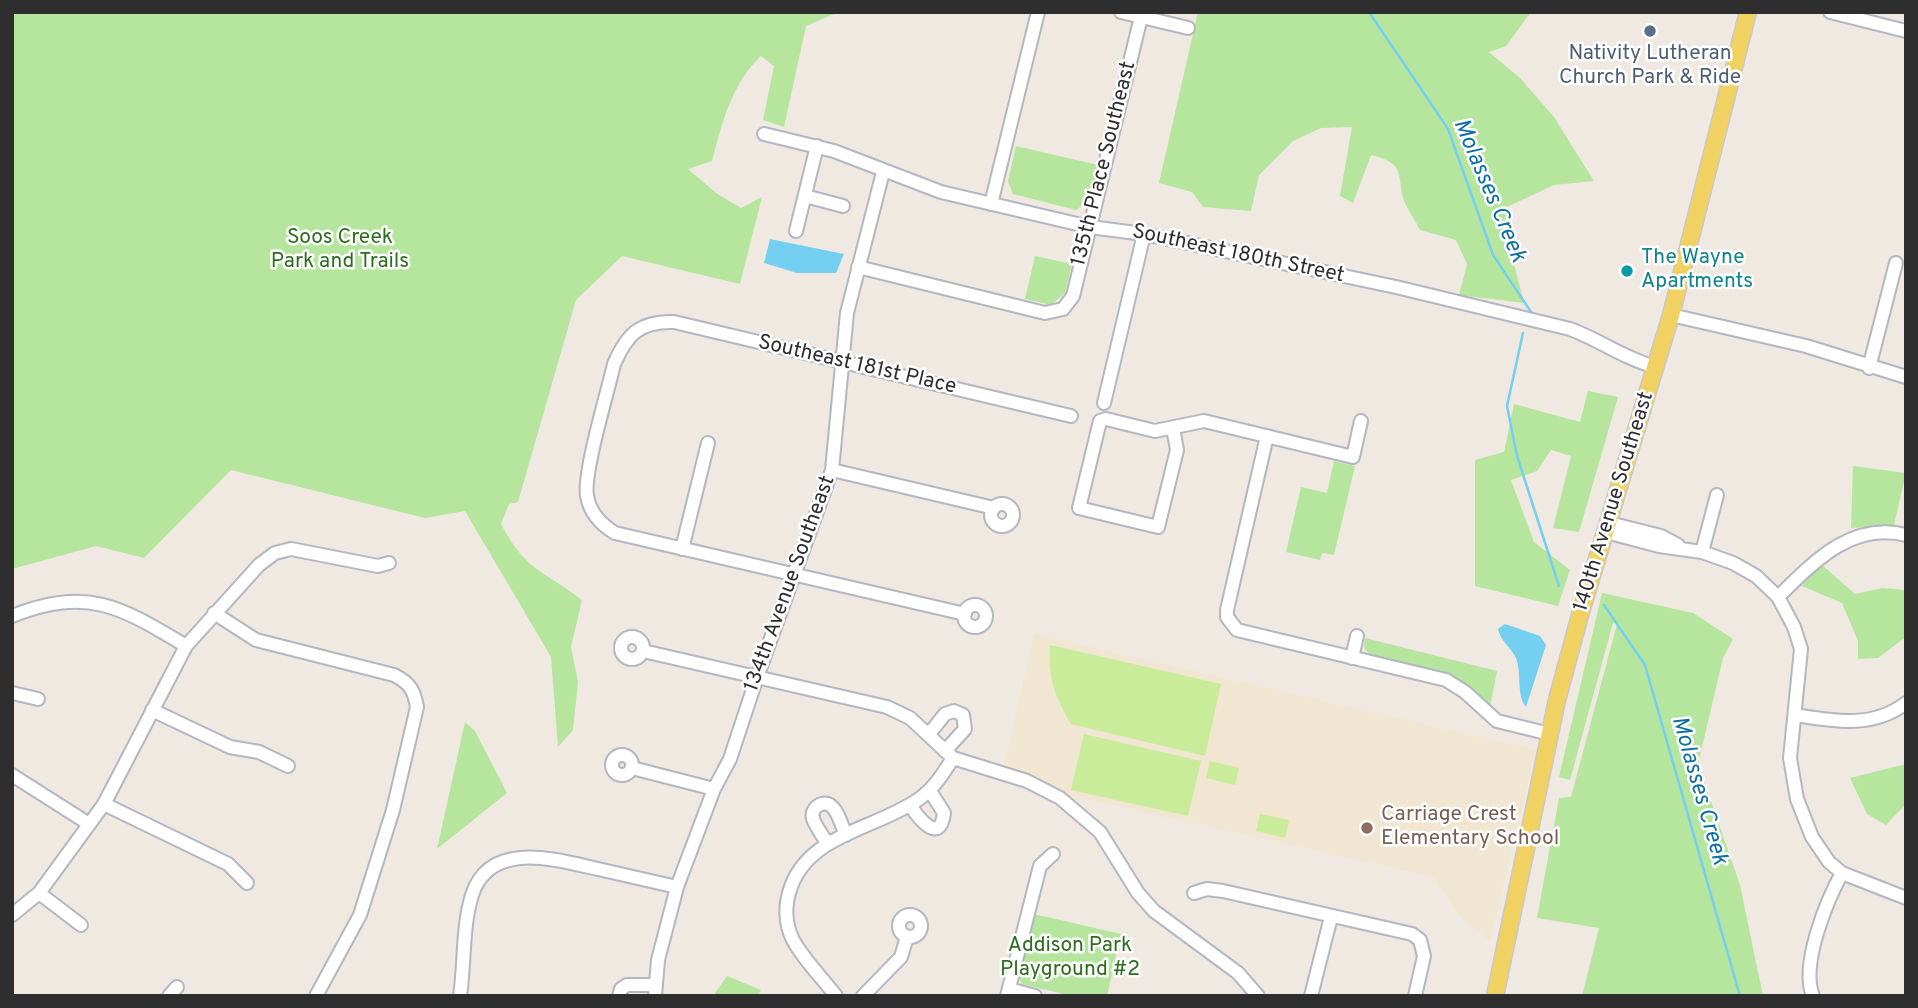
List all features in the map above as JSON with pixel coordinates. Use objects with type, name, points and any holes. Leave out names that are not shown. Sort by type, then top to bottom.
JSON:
[{"type":"main road","name":"140th Avenue Southeast","points":[[1495,996],[1549,734],[1580,615],[1671,315],[1748,12]]},
{"type":"street","points":[[991,204],[1038,12]]},
{"type":"street","points":[[1121,12],[1188,28]]},
{"type":"street","points":[[1830,12],[1906,31]]},
{"type":"street","name":"135th Place Southeast","points":[[858,268],[1045,313],[1063,309],[1073,296],[1141,17]]},
{"type":"street","name":"Southeast 180th Street","points":[[764,134],[817,146],[941,192],[1090,227],[1144,234],[1396,287],[1570,329],[1593,337],[1633,361],[1656,368]]},
{"type":"street","points":[[796,231],[817,146]]},
{"type":"street","name":"134th Avenue Southeast","points":[[619,996],[621,989],[628,985],[655,990],[666,921],[677,887],[714,789],[730,759],[832,470],[847,313],[883,172]]},
{"type":"street","points":[[805,196],[843,206]]},
{"type":"street","points":[[1104,403],[1144,234]]},
{"type":"street","points":[[1869,368],[1896,263]]},
{"type":"street","points":[[1671,315],[1806,346],[1869,368],[1906,377]]},
{"type":"street","name":"Southeast 181st Place","points":[[682,549],[615,533],[603,526],[594,514],[586,485],[614,364],[631,331],[643,325],[674,322],[1071,416]]},
{"type":"street","points":[[1173,428],[1177,450],[1158,527],[1079,508],[1100,421],[1106,419],[1155,431],[1204,421],[1353,457],[1361,421]]},
{"type":"street","points":[[1267,436],[1227,610],[1230,622],[1245,634],[1446,680],[1465,692],[1497,721],[1549,734]]},
{"type":"street","points":[[708,443],[682,549],[964,614]]},
{"type":"street","points":[[832,470],[994,508]]},
{"type":"street","points":[[1702,552],[1717,495]]},
{"type":"street","points":[[1607,528],[1659,546],[1702,552],[1756,576],[1777,597],[1794,628],[1801,649],[1790,758],[1797,799],[1818,847],[1843,873],[1906,898]]},
{"type":"street","points":[[1777,597],[1829,549],[1873,533],[1894,532],[1906,535]]},
{"type":"street","points":[[13,912],[39,892],[104,804],[186,646],[258,565],[275,553],[291,549],[378,566],[389,563]]},
{"type":"street","points":[[12,616],[65,600],[91,601],[117,608],[186,646]]},
{"type":"street","points":[[214,613],[256,640],[394,675],[408,682],[415,692],[417,707],[396,797],[360,915],[316,996]]},
{"type":"street","points":[[1352,658],[1357,636]]},
{"type":"street","points":[[643,651],[887,707],[910,718],[949,755],[1010,776],[1060,798],[1100,832],[1138,893],[1154,911],[1238,974],[1258,996]]},
{"type":"street","points":[[12,693],[38,699]]},
{"type":"street","points":[[1795,715],[1832,721],[1870,720],[1893,713],[1906,703]]},
{"type":"street","points":[[152,710],[230,747],[259,752],[288,765]]},
{"type":"street","points":[[836,996],[795,944],[787,924],[786,902],[801,864],[827,843],[910,805],[930,791],[965,729],[963,715],[954,711],[945,713],[929,734]]},
{"type":"street","points":[[632,768],[714,789]]},
{"type":"street","points":[[12,775],[89,824]]},
{"type":"street","points":[[910,805],[922,824],[937,826],[943,821],[944,813],[930,791]]},
{"type":"street","points":[[104,804],[228,864],[247,883]]},
{"type":"street","points":[[827,843],[813,818],[819,805],[827,804],[833,808],[846,835]]},
{"type":"street","points":[[1035,996],[1008,993],[1040,866],[1054,854]]},
{"type":"street","points":[[460,996],[463,936],[473,894],[492,866],[512,858],[537,856],[677,887]]},
{"type":"street","points":[[1813,996],[1810,970],[1814,952],[1827,900],[1843,873]]},
{"type":"street","points":[[1194,892],[1206,889],[1223,891],[1412,934],[1420,940],[1424,956],[1416,996]]},
{"type":"street","points":[[39,892],[81,925]]},
{"type":"street","points":[[1311,996],[1331,917]]},
{"type":"street","points":[[863,996],[901,957],[907,937]]},
{"type":"shaded area","name":"Carriage Crest Elementary School","points":[[1034,634],[1536,750],[1490,941],[1462,919],[1433,877],[1001,780]]},
{"type":"green space","name":"Soos Creek Park and Trails","points":[[12,12],[839,12],[806,26],[784,127],[763,120],[774,66],[761,56],[735,91],[712,161],[688,169],[716,193],[741,208],[762,197],[740,284],[622,256],[576,300],[518,502],[509,504],[501,524],[528,562],[582,600],[571,647],[578,682],[573,730],[558,747],[551,657],[465,511],[425,518],[231,470],[144,558],[96,546],[12,569]]},
{"type":"green space","points":[[1198,12],[1531,12],[1506,46],[1489,52],[1520,78],[1554,117],[1594,181],[1554,185],[1507,207],[1513,260],[1524,303],[1459,295],[1467,264],[1456,240],[1420,230],[1406,205],[1399,173],[1391,163],[1371,155],[1353,203],[1340,196],[1352,127],[1321,128],[1293,141],[1259,175],[1251,211],[1203,207],[1192,192],[1159,183]]},
{"type":"green space","points":[[1016,146],[1098,165],[1090,200],[1076,210],[1013,194],[1008,181]]},
{"type":"green space","points":[[1035,256],[1072,264],[1065,293],[1051,305],[1025,299]]},
{"type":"green space","points":[[1588,391],[1618,397],[1579,532],[1553,528],[1571,456],[1551,450],[1537,471],[1511,480],[1534,542],[1570,570],[1558,606],[1475,586],[1475,460],[1504,452],[1514,404],[1580,422]]},
{"type":"green space","points":[[1334,461],[1355,466],[1334,555],[1322,553],[1320,560],[1286,552],[1301,487],[1327,493]]},
{"type":"green space","points":[[1853,466],[1906,473],[1894,525],[1851,528]]},
{"type":"green space","points":[[1821,564],[1855,594],[1882,588],[1906,590],[1906,637],[1878,658],[1858,659],[1858,641],[1842,603],[1802,586]]},
{"type":"green space","points":[[1602,593],[1693,613],[1733,639],[1723,658],[1698,764],[1740,885],[1763,996],[1582,996],[1599,928],[1537,918],[1559,798],[1571,797],[1617,624],[1613,623],[1570,780],[1559,777]]},
{"type":"green space","points":[[1365,638],[1497,671],[1490,707],[1454,676],[1369,654],[1364,648]]},
{"type":"green space","points":[[1050,645],[1221,684],[1205,756],[1071,724],[1053,686]]},
{"type":"green space","points":[[465,722],[475,731],[507,793],[437,849]]},
{"type":"green space","points":[[1084,734],[1201,761],[1188,816],[1071,790]]},
{"type":"green space","points":[[1210,761],[1239,768],[1235,785],[1206,778]]},
{"type":"green space","points":[[1906,764],[1906,804],[1886,825],[1867,814],[1850,778]]},
{"type":"green space","points":[[1260,814],[1289,820],[1285,838],[1256,831]]},
{"type":"green space","name":"Addison Park Playground #2","points":[[1034,914],[1121,934],[1107,996],[1072,996],[1022,984],[1018,976]]},
{"type":"green space","points":[[727,976],[761,990],[758,996],[717,996],[715,993]]},
{"type":"water","points":[[770,239],[844,254],[836,273],[797,273],[764,263]]},
{"type":"water","points":[[1505,624],[1540,636],[1546,645],[1526,707],[1521,696],[1516,658],[1498,629]]},
{"type":"waterway","name":"Molasses Creek","points":[[1369,12],[1448,129],[1493,255],[1531,312]]},
{"type":"waterway","name":"Molasses Creek","points":[[1523,333],[1507,406],[1517,456],[1559,586]]},
{"type":"waterway","name":"Molasses Creek","points":[[1604,605],[1645,665],[1740,996]]},
{"type":"place","name":"Nativity Lutheran Church Park & Ride","points":[[1650,31]]},
{"type":"place","name":"The Wayne Apartments","points":[[1627,271]]},
{"type":"place","name":"Carriage Crest Elementary School","points":[[1367,828]]}]
